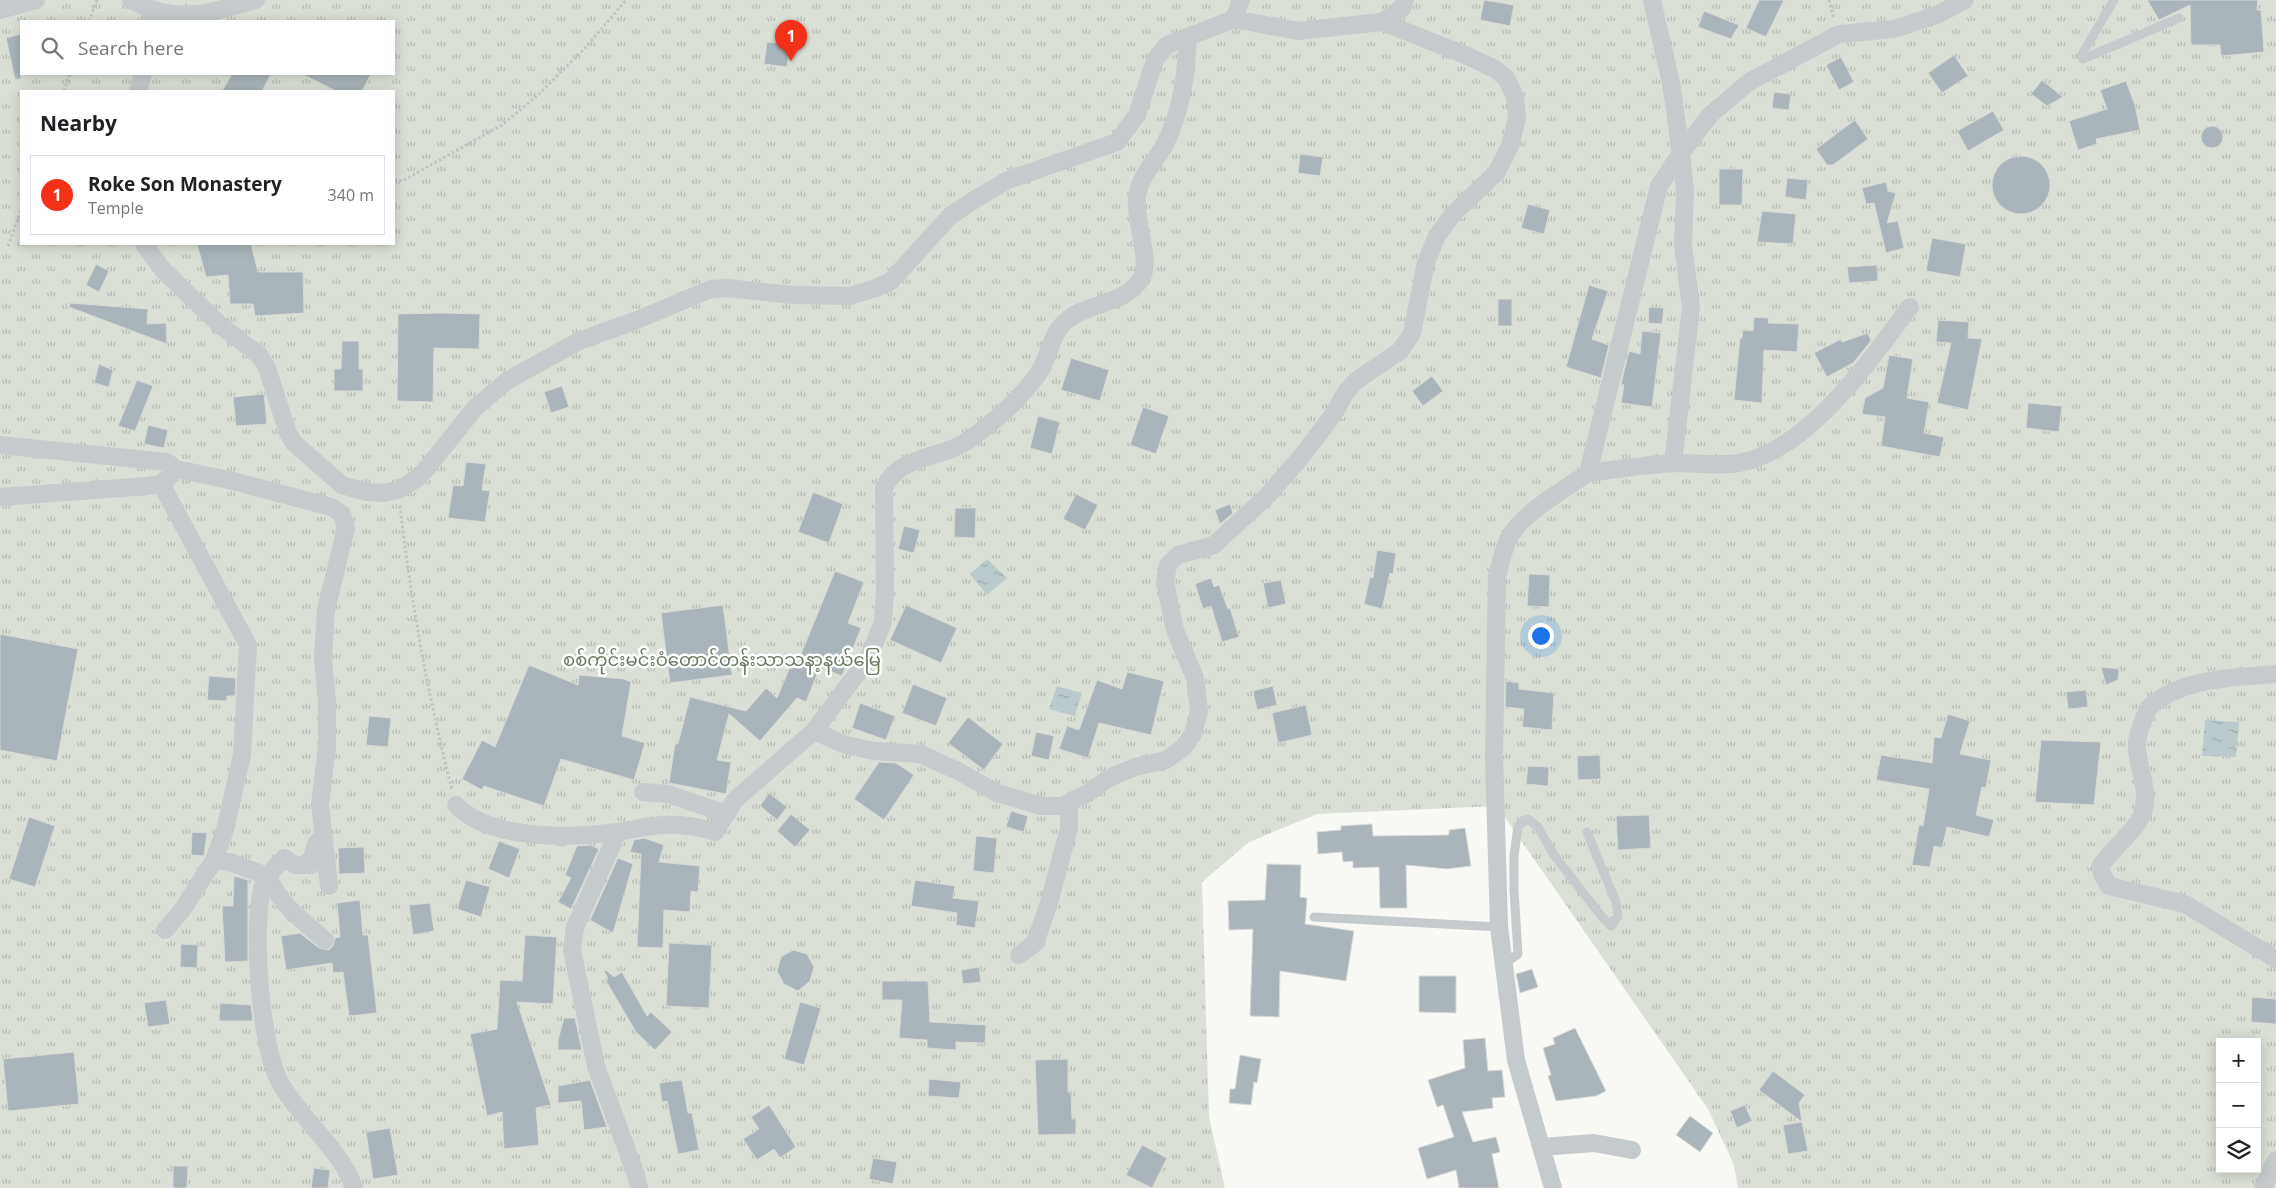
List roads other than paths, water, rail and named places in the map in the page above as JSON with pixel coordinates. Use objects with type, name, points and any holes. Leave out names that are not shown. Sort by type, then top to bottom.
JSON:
[{"type":"street","points":[[0,10],[36,0]]},
{"type":"street","points":[[131,0],[151,15],[184,17],[256,0]]},
{"type":"street","points":[[1234,19],[1241,0]]},
{"type":"street","points":[[1382,22],[1402,8],[1405,0]]},
{"type":"street","points":[[1652,0],[1671,83],[1681,153],[1684,191],[1683,244],[1691,307],[1673,463]]},
{"type":"street","points":[[1588,473],[1659,186],[1710,115],[1749,82],[1839,34],[1894,29],[1937,15],[1965,0]]},
{"type":"street","points":[[145,245],[163,270],[220,325],[260,356],[270,377],[288,433],[294,443],[342,485],[367,492],[384,493],[398,490],[416,479],[475,408],[508,380],[579,341],[637,320],[712,289],[728,288],[792,295],[850,296],[891,281],[950,216],[977,198],[1008,180],[1117,142],[1137,116],[1155,60],[1167,45],[1234,19],[1298,31],[1382,22],[1463,54],[1495,69],[1506,78],[1515,96],[1517,118],[1510,146],[1496,173],[1452,215],[1437,236],[1426,262],[1412,333],[1400,351],[1357,380],[1346,392],[1332,415],[1294,465],[1268,495],[1221,539],[1209,548],[1178,555],[1168,565],[1165,582],[1175,630],[1195,678],[1199,711],[1193,734],[1183,748],[1166,760],[1135,767],[1109,778],[1088,793],[1062,806],[1041,806],[997,793],[958,771],[920,754],[874,751],[846,745],[814,730]]},
{"type":"street","points":[[456,805],[466,816],[481,823],[517,831],[561,837],[618,832],[658,825],[692,825],[715,832],[735,800],[814,730],[868,659],[883,622],[885,590],[884,488],[889,479],[898,469],[912,462],[970,440],[999,416],[1039,373],[1058,328],[1068,319],[1089,308],[1119,298],[1142,279],[1145,265],[1138,220],[1137,196],[1145,176],[1164,145],[1175,121],[1186,71],[1188,38]]},
{"type":"street","points":[[138,90],[143,75]]},
{"type":"street","points":[[1553,1188],[1516,1060],[1499,927],[1494,757],[1497,577],[1510,537],[1522,520],[1588,473],[1673,463],[1739,463],[1757,458],[1781,446],[1816,420],[1860,374],[1910,307]]},
{"type":"street","points":[[0,445],[166,462],[170,464],[171,468],[169,479],[161,484],[0,497]]},
{"type":"street","points":[[171,468],[229,480],[331,507],[342,514],[346,528],[326,610],[323,658],[327,737],[320,804],[322,837],[329,886]]},
{"type":"street","points":[[161,484],[248,645],[242,755],[225,830],[214,860],[183,909],[165,930]]},
{"type":"street","points":[[2276,674],[2215,680],[2176,690],[2148,709],[2136,746],[2146,786],[2143,814],[2139,823],[2116,846],[2101,865],[2102,874],[2109,886],[2185,904],[2276,959]]},
{"type":"street","points":[[643,792],[668,794],[727,814]]},
{"type":"street","points":[[1019,955],[1035,943],[1049,902],[1069,828],[1069,803]]},
{"type":"street","points":[[618,832],[575,928],[572,950],[596,1066],[633,1166],[639,1188]]},
{"type":"street","points":[[322,837],[316,844],[310,865],[295,866],[284,858],[267,876],[262,890],[258,938],[263,1025],[281,1084],[300,1113],[345,1166],[354,1188]]},
{"type":"street","points":[[214,860],[230,862],[267,876],[276,894],[289,910],[324,940]]},
{"type":"street","points":[[1541,1147],[1594,1143],[1632,1150]]},
{"type":"street","points":[[2263,1188],[2276,1160]]},
{"type":"lane","points":[[2114,0],[2081,56],[2083,59],[2179,18]]},
{"type":"lane","points":[[1503,965],[1518,954],[1514,856],[1518,826],[1528,819],[1538,827],[1554,855],[1602,918],[1611,926],[1618,916],[1616,902],[1587,832]]},
{"type":"lane","points":[[1314,917],[1499,927]]},
{"type":"water","points":[[987,559],[1007,578],[987,595],[970,574]]},
{"type":"water","points":[[1057,686],[1082,693],[1075,716],[1049,709]]},
{"type":"water","points":[[2205,720],[2239,722],[2236,757],[2202,756]]},
{"type":"place","name":"Roke Son Monastery","points":[[791,61]]},
{"type":"park label","name":"စစ်ကိုင်းမင်းဝံတောင်တန်းသာသနာ့နယ်မြေ","points":[[722,659]]}]
